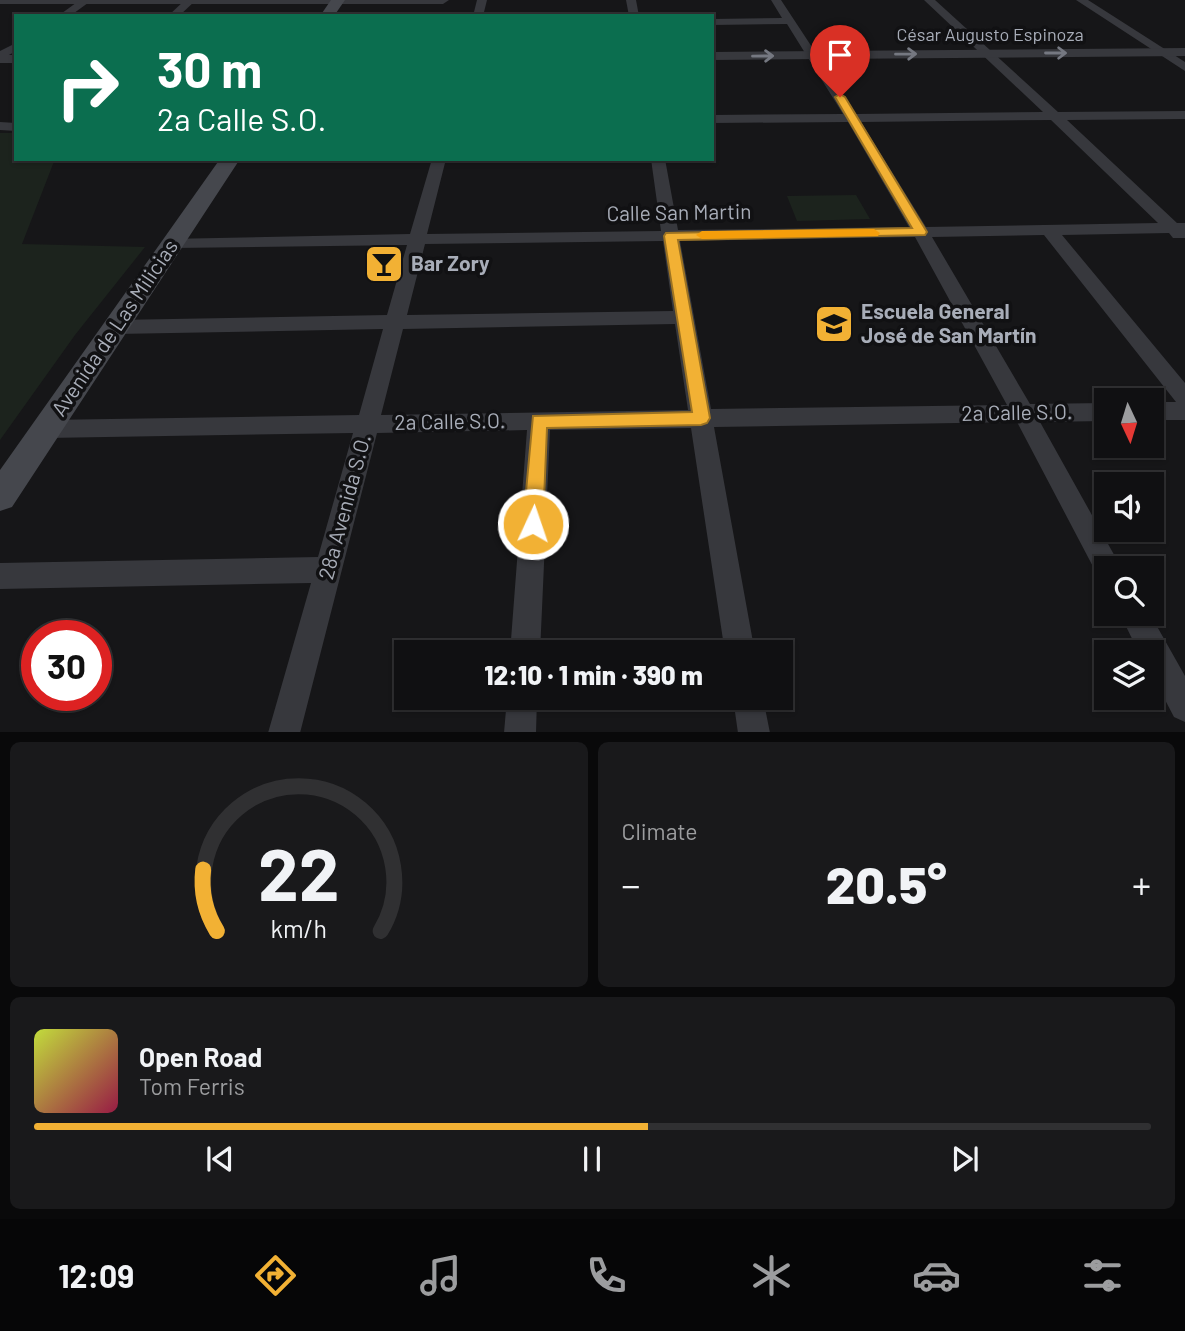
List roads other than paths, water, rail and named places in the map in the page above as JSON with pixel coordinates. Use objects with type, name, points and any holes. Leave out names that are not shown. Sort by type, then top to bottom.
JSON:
[{"type":"main road","name":"Avenida de Las Milicias","points":[[0,496],[229,161]]},
{"type":"street","points":[[0,0],[443,0]]},
{"type":"street","points":[[66,14],[86,0]]},
{"type":"street","points":[[776,0],[853,117],[1102,556]]},
{"type":"street","points":[[929,0],[1181,232]]},
{"type":"street","points":[[1081,0],[1185,67]]},
{"type":"street","points":[[175,14],[190,1]]},
{"type":"street","points":[[714,22],[791,21]]},
{"type":"street","name":"César Augusto Espinoza","points":[[714,56],[1185,52]]},
{"type":"street","points":[[714,119],[1185,115]]},
{"type":"street","name":"28a Avenida S.O.","points":[[284,732],[438,161]]},
{"type":"street","points":[[658,161],[738,640]]},
{"type":"street","points":[[1049,230],[1185,398]]},
{"type":"street","name":"Calle San Martin","points":[[173,243],[1049,230],[1181,232]]},
{"type":"street","points":[[116,327],[684,317]]},
{"type":"street","points":[[1164,411],[1185,411]]},
{"type":"street","name":"2a Calle S.O.","points":[[46,429],[1094,412]]},
{"type":"street","points":[[526,640],[539,421]]},
{"type":"street","points":[[0,576],[328,570]]},
{"type":"street","points":[[1141,626],[1185,706]]},
{"type":"street","points":[[520,732],[521,710]]},
{"type":"street","points":[[750,710],[754,732]]},
{"type":"place","name":"Bar Zory","points":[[384,264]]},
{"type":"place","name":"Escuela General José de San Martín","points":[[834,324]]}]
